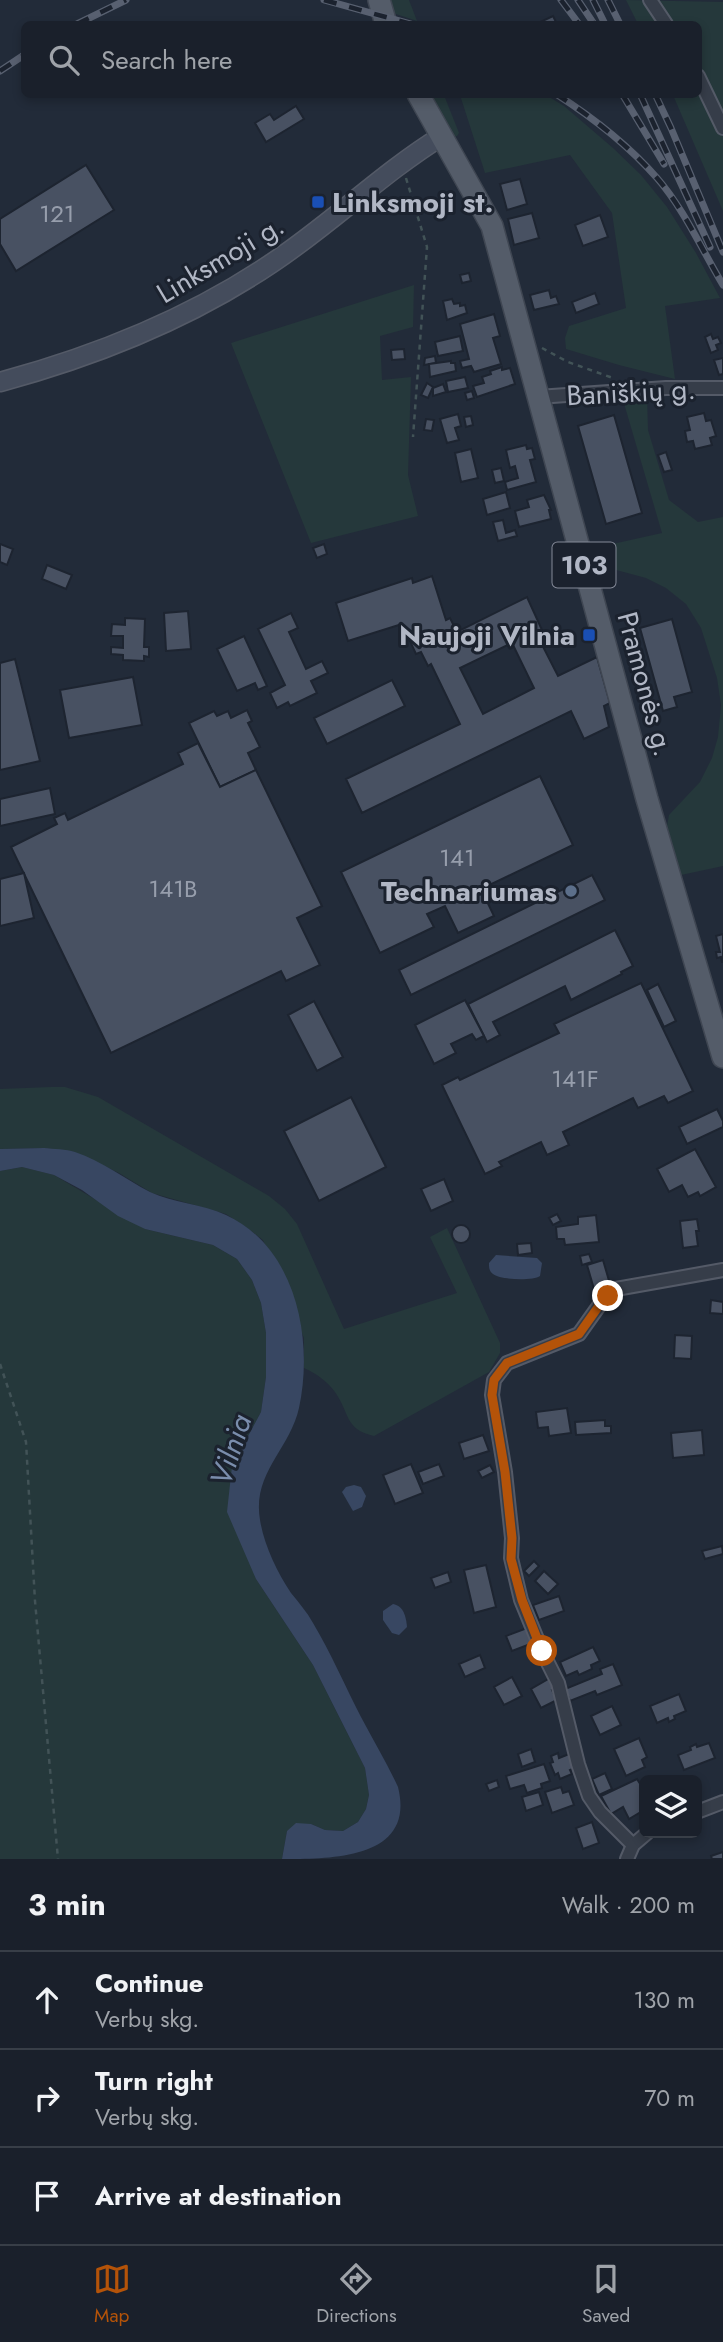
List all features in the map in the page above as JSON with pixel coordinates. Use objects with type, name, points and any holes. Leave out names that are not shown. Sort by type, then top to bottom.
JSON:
[{"type":"main road","points":[[379,0],[385,21]]},
{"type":"main road","name":"Pramonės g.","points":[[420,98],[492,226],[648,799],[723,1057]]},
{"type":"main road","name":"Linksmoji g.","points":[[0,382],[79,358],[143,334],[212,300],[273,263],[442,136]]},
{"type":"street","points":[[650,0],[664,21]]},
{"type":"street","points":[[702,84],[723,128]]},
{"type":"street","name":"Baniškių g.","points":[[538,397],[643,389],[723,388]]},
{"type":"street","points":[[633,1845],[600,1812],[589,1796],[578,1764],[558,1683],[522,1600],[511,1559],[512,1538],[505,1472],[492,1395],[494,1380],[507,1363],[579,1334],[601,1303],[616,1289],[723,1270]]},
{"type":"street","points":[[702,1810],[723,1802]]},
{"type":"street","points":[[627,1859],[639,1838]]},
{"type":"path","points":[[399,166],[405,176],[427,247],[413,437]]},
{"type":"path","points":[[522,338],[568,362],[643,389]]},
{"type":"path","points":[[0,1364],[26,1442],[35,1601],[58,1859]]},
{"type":"shaded area","points":[[387,0],[409,0],[417,21],[390,12]]},
{"type":"shaded area","points":[[626,0],[723,2],[723,211],[674,98],[702,98],[702,21],[636,21]]},
{"type":"shaded area","points":[[430,98],[445,98],[459,133],[454,137]]},
{"type":"shaded area","points":[[461,98],[551,98],[564,106],[641,175],[667,207],[720,298],[665,306],[675,379],[566,349],[565,338],[569,326],[626,308],[612,213],[570,155],[485,173]]},
{"type":"shaded area","points":[[414,285],[413,327],[380,336],[382,380],[411,377],[408,475],[418,516],[311,543],[231,343]]},
{"type":"shaded area","points":[[647,396],[648,430],[669,500],[698,522],[723,517],[723,866],[681,875],[667,826],[669,815],[700,782],[712,758],[718,737],[721,705],[717,678],[701,628],[686,604],[666,588],[646,578],[594,564],[590,549],[662,533],[623,400]]},
{"type":"shaded area","points":[[65,1087],[98,1097],[269,1196],[285,1209],[297,1224],[344,1329],[457,1293],[430,1237],[447,1228],[500,1343],[500,1353],[489,1372],[374,1436],[357,1429],[352,1425],[332,1388],[304,1368],[304,1338],[263,1240],[226,1214],[152,1193],[119,1173],[74,1152],[44,1148],[0,1149],[0,1089]]},
{"type":"shaded area","points":[[22,1167],[54,1175],[145,1229],[213,1245],[237,1259],[252,1280],[261,1303],[266,1333],[266,1377],[261,1412],[232,1466],[256,1579],[313,1665],[365,1768],[369,1795],[366,1809],[358,1822],[343,1831],[325,1830],[311,1824],[287,1831],[282,1859],[0,1859],[0,1171]]},
{"type":"water","points":[[44,1148],[75,1152],[104,1165],[150,1192],[226,1215],[250,1230],[269,1249],[284,1272],[301,1325],[303,1381],[294,1423],[261,1488],[260,1520],[276,1567],[320,1634],[398,1787],[400,1811],[394,1829],[382,1841],[366,1850],[324,1858],[282,1859],[287,1831],[296,1823],[343,1831],[358,1822],[366,1809],[369,1795],[365,1768],[313,1665],[256,1579],[227,1512],[232,1466],[261,1412],[266,1377],[266,1333],[261,1303],[252,1280],[237,1259],[213,1245],[145,1229],[118,1216],[82,1190],[54,1175],[22,1167],[0,1171],[0,1149]]},
{"type":"water","points":[[496,1255],[537,1258],[542,1263],[540,1276],[509,1279],[497,1276],[491,1272],[489,1266]]},
{"type":"water","points":[[346,1487],[361,1487],[366,1496],[362,1507],[353,1511],[342,1492]]},
{"type":"water","points":[[393,1604],[404,1612],[406,1619],[407,1627],[399,1635],[392,1633],[383,1620],[383,1611]]},
{"type":"building","points":[[553,16],[556,21],[542,21]]},
{"type":"building","points":[[296,106],[304,119],[266,142],[255,123],[270,114],[274,120]]},
{"type":"building","points":[[86,165],[114,210],[16,271],[0,244],[0,219]]},
{"type":"building","points":[[520,179],[527,204],[507,210],[500,184]]},
{"type":"building","points":[[532,213],[539,238],[514,245],[508,219]]},
{"type":"building","points":[[600,215],[608,237],[583,246],[575,225]]},
{"type":"building","points":[[469,273],[471,281],[462,283],[460,275]]},
{"type":"building","points":[[549,290],[551,298],[556,296],[559,304],[534,310],[530,295]]},
{"type":"building","points":[[595,293],[599,304],[576,313],[572,302]]},
{"type":"building","points":[[452,299],[454,304],[465,305],[467,313],[447,320],[443,301]]},
{"type":"building","points":[[494,314],[500,336],[493,338],[501,364],[474,372],[471,366],[462,368],[460,361],[469,359],[460,324]]},
{"type":"building","points":[[711,334],[713,339],[718,337],[721,343],[716,345],[718,350],[711,353],[705,337]]},
{"type":"building","points":[[460,336],[463,351],[438,356],[435,342]]},
{"type":"building","points":[[404,349],[405,359],[392,360],[391,350]]},
{"type":"building","points":[[435,356],[436,363],[424,365],[425,358]]},
{"type":"building","points":[[723,358],[723,374],[719,375],[714,360]]},
{"type":"building","points":[[451,361],[455,363],[456,371],[430,377],[429,364]]},
{"type":"building","points":[[502,367],[502,370],[510,368],[515,384],[477,397],[473,386],[484,383],[482,377]]},
{"type":"building","points":[[465,377],[468,388],[448,392],[446,381]]},
{"type":"building","points":[[427,383],[433,387],[428,398],[421,395]]},
{"type":"building","points":[[443,384],[446,392],[433,396],[433,388]]},
{"type":"building","points":[[472,391],[474,398],[467,400],[465,393]]},
{"type":"building","points":[[704,413],[706,421],[711,420],[716,436],[710,438],[712,445],[695,449],[693,441],[687,442],[685,431],[690,430],[687,417]]},
{"type":"building","points":[[458,414],[461,426],[455,428],[459,440],[447,443],[440,419]]},
{"type":"building","points":[[614,415],[642,513],[606,524],[578,426]]},
{"type":"building","points":[[471,416],[473,425],[466,427],[464,417]]},
{"type":"building","points":[[426,419],[434,420],[432,431],[424,430]]},
{"type":"building","points":[[526,445],[527,449],[532,448],[535,459],[530,460],[536,482],[507,490],[505,482],[518,478],[515,466],[510,468],[506,450]]},
{"type":"building","points":[[471,449],[478,478],[461,482],[455,453]]},
{"type":"building","points":[[666,452],[672,470],[664,472],[658,455]]},
{"type":"building","points":[[501,468],[504,481],[495,483],[492,470]]},
{"type":"building","points":[[506,492],[510,508],[487,515],[483,499]]},
{"type":"building","points":[[544,495],[551,510],[551,519],[519,527],[515,511],[529,507],[527,500]]},
{"type":"building","points":[[503,520],[506,533],[515,530],[517,536],[498,541],[493,522]]},
{"type":"building","points":[[0,544],[13,549],[7,565],[0,562]]},
{"type":"building","points":[[324,544],[327,554],[317,558],[313,548]]},
{"type":"building","points":[[47,565],[72,575],[66,589],[42,579]]},
{"type":"building","points":[[432,576],[446,620],[450,618],[457,632],[527,597],[542,630],[536,633],[558,676],[597,657],[610,703],[604,706],[609,727],[584,739],[571,711],[362,813],[346,779],[460,724],[431,664],[428,666],[421,652],[416,654],[402,624],[348,641],[336,603],[412,578],[413,583]],"holes":[[[512,643],[534,688],[483,714],[460,668]]]},
{"type":"building","points":[[188,611],[191,649],[166,651],[164,613]]},
{"type":"building","points":[[291,613],[298,628],[289,632],[306,669],[322,661],[328,673],[311,681],[317,693],[290,706],[288,702],[277,708],[270,693],[285,685],[258,629]]},
{"type":"building","points":[[125,618],[145,619],[144,647],[149,647],[149,657],[144,656],[144,661],[123,660],[123,655],[111,654],[111,647],[123,648],[123,636],[111,636],[112,624],[125,625]]},
{"type":"building","points":[[672,619],[692,692],[674,697],[677,707],[663,711],[640,628]]},
{"type":"building","points":[[244,636],[267,686],[258,690],[255,683],[237,691],[217,649]]},
{"type":"building","points":[[15,659],[40,761],[0,770],[0,663]]},
{"type":"building","points":[[133,677],[142,725],[69,738],[60,690]]},
{"type":"building","points":[[392,680],[405,706],[327,744],[314,718]]},
{"type":"building","points":[[247,710],[252,721],[248,723],[260,747],[248,753],[256,770],[220,787],[189,723],[214,711],[217,716],[228,711],[231,718]]},
{"type":"building","points":[[198,743],[220,787],[256,770],[322,906],[297,918],[320,965],[286,981],[281,971],[111,1053],[11,847],[57,824],[54,818],[65,813],[68,820],[183,764],[178,753]]},
{"type":"building","points":[[540,776],[573,845],[481,889],[494,916],[458,933],[445,906],[427,914],[434,927],[380,953],[341,872]]},
{"type":"building","points":[[50,788],[55,814],[0,826],[0,799]]},
{"type":"building","points":[[24,873],[34,918],[0,926],[0,879]]},
{"type":"building","points":[[592,875],[605,900],[411,995],[399,970]]},
{"type":"building","points":[[615,930],[633,966],[571,1000],[565,986],[493,1022],[500,1035],[487,1042],[468,1004]]},
{"type":"building","points":[[723,934],[722,962],[721,957],[717,958],[716,952],[720,952],[716,936]]},
{"type":"building","points":[[641,983],[693,1091],[668,1103],[664,1096],[638,1108],[633,1098],[563,1132],[569,1145],[547,1155],[541,1142],[499,1162],[502,1166],[485,1174],[442,1085],[458,1077],[460,1080],[559,1033],[554,1024]]},
{"type":"building","points":[[658,984],[676,1021],[664,1027],[647,990]]},
{"type":"building","points":[[465,1000],[484,1036],[476,1040],[472,1034],[451,1044],[456,1053],[434,1064],[415,1025]]},
{"type":"building","points":[[314,1001],[343,1057],[317,1071],[288,1015]]},
{"type":"building","points":[[351,1097],[386,1167],[319,1201],[284,1131]]},
{"type":"building","points":[[717,1109],[723,1127],[687,1144],[679,1127]]},
{"type":"building","points":[[695,1149],[716,1187],[700,1196],[698,1192],[688,1197],[682,1185],[669,1192],[657,1169]]},
{"type":"building","points":[[444,1179],[453,1201],[431,1211],[421,1189]]},
{"type":"building","points":[[557,1214],[561,1221],[553,1225],[549,1218]]},
{"type":"building","points":[[596,1215],[599,1242],[565,1245],[564,1239],[557,1239],[556,1227],[578,1224],[578,1217]]},
{"type":"building","points":[[697,1219],[698,1246],[683,1248],[680,1221]]},
{"type":"building","points":[[461,1225],[467,1228],[470,1234],[467,1240],[461,1243],[455,1240],[452,1234],[455,1228]]},
{"type":"building","points":[[531,1243],[532,1253],[518,1255],[517,1244]]},
{"type":"building","points":[[589,1254],[592,1262],[582,1265],[580,1256]]},
{"type":"building","points":[[603,1260],[610,1284],[594,1289],[587,1265]]},
{"type":"building","points":[[711,1300],[723,1302],[723,1314],[710,1313]]},
{"type":"building","points":[[675,1335],[692,1336],[691,1359],[674,1358]]},
{"type":"building","points":[[567,1408],[571,1433],[549,1436],[548,1427],[538,1428],[536,1412]]},
{"type":"building","points":[[605,1420],[605,1426],[611,1426],[611,1433],[576,1435],[575,1422]]},
{"type":"building","points":[[702,1430],[704,1455],[673,1458],[671,1433]]},
{"type":"building","points":[[483,1435],[489,1451],[464,1459],[459,1443]]},
{"type":"building","points":[[411,1464],[423,1493],[395,1504],[383,1475]]},
{"type":"building","points":[[439,1464],[444,1476],[423,1484],[418,1472]]},
{"type":"building","points":[[490,1465],[494,1472],[482,1478],[478,1471]]},
{"type":"building","points":[[722,1546],[723,1554],[705,1559],[702,1551]]},
{"type":"building","points":[[534,1561],[539,1566],[529,1576],[524,1571]]},
{"type":"building","points":[[486,1565],[496,1607],[474,1613],[464,1570]]},
{"type":"building","points":[[544,1571],[558,1584],[548,1594],[535,1581]]},
{"type":"building","points":[[448,1572],[451,1582],[435,1588],[431,1578]]},
{"type":"building","points":[[559,1596],[564,1611],[539,1620],[533,1605]]},
{"type":"building","points":[[527,1628],[533,1643],[512,1651],[506,1636]]},
{"type":"building","points":[[593,1647],[600,1661],[591,1665],[592,1669],[579,1675],[577,1671],[566,1676],[560,1662]]},
{"type":"building","points":[[480,1655],[485,1668],[465,1677],[459,1664]]},
{"type":"building","points":[[613,1664],[622,1685],[597,1695],[595,1691],[570,1701],[565,1689],[602,1674],[600,1669]]},
{"type":"building","points":[[512,1677],[522,1696],[504,1705],[494,1687]]},
{"type":"building","points":[[550,1678],[556,1688],[552,1690],[557,1700],[541,1708],[531,1689]]},
{"type":"building","points":[[679,1694],[686,1711],[674,1716],[675,1719],[669,1722],[668,1718],[657,1723],[650,1706]]},
{"type":"building","points":[[612,1706],[621,1725],[600,1735],[591,1716]]},
{"type":"building","points":[[639,1738],[647,1757],[642,1760],[645,1767],[626,1776],[614,1749]]},
{"type":"building","points":[[709,1743],[715,1758],[684,1770],[678,1755],[691,1750],[690,1747],[696,1744],[697,1747]]},
{"type":"building","points":[[531,1749],[535,1762],[522,1767],[518,1754]]},
{"type":"building","points":[[558,1753],[559,1758],[569,1754],[575,1768],[570,1770],[572,1774],[560,1779],[558,1773],[555,1775],[550,1763],[553,1762],[551,1756]]},
{"type":"building","points":[[544,1764],[550,1781],[541,1784],[542,1788],[527,1793],[524,1785],[510,1789],[506,1776]]},
{"type":"building","points":[[605,1773],[612,1789],[599,1795],[592,1779]]},
{"type":"building","points":[[637,1779],[639,1813],[629,1819],[623,1807],[611,1814],[601,1796]]},
{"type":"building","points":[[497,1780],[499,1787],[489,1791],[486,1784]]},
{"type":"building","points":[[561,1787],[563,1793],[569,1791],[574,1805],[552,1813],[545,1792]]},
{"type":"building","points":[[539,1792],[543,1805],[526,1811],[522,1797]]},
{"type":"building","points":[[592,1822],[599,1843],[583,1849],[576,1828]]},
{"type":"building","points":[[723,1852],[723,1859],[712,1859],[711,1856]]},
{"type":"railway","points":[[83,21],[126,0]]},
{"type":"railway","points":[[324,0],[400,21]]},
{"type":"railway","points":[[561,0],[577,21]]},
{"type":"railway","points":[[578,0],[592,21]]},
{"type":"railway","points":[[593,0],[604,21]]},
{"type":"railway","points":[[608,0],[618,21]]},
{"type":"railway","points":[[0,71],[21,57]]},
{"type":"railway","points":[[562,98],[610,133],[657,178],[684,216],[723,285]]},
{"type":"railway","points":[[624,98],[664,164]]},
{"type":"railway","points":[[642,98],[710,247]]},
{"type":"railway","points":[[657,98],[723,252]]},
{"type":"place","name":"Linksmoji st.","points":[[318,202]]},
{"type":"place","name":"Naujoji Vilnia","points":[[589,635]]},
{"type":"place","name":"Technariumas","points":[[571,891]]},
{"type":"route","points":[[542,1651],[522,1600],[511,1559],[512,1538],[505,1472],[492,1395],[494,1380],[499,1370],[518,1357],[579,1334],[608,1296]]},
{"type":"water label","name":"Vilnia","points":[[231,1450]]}]
